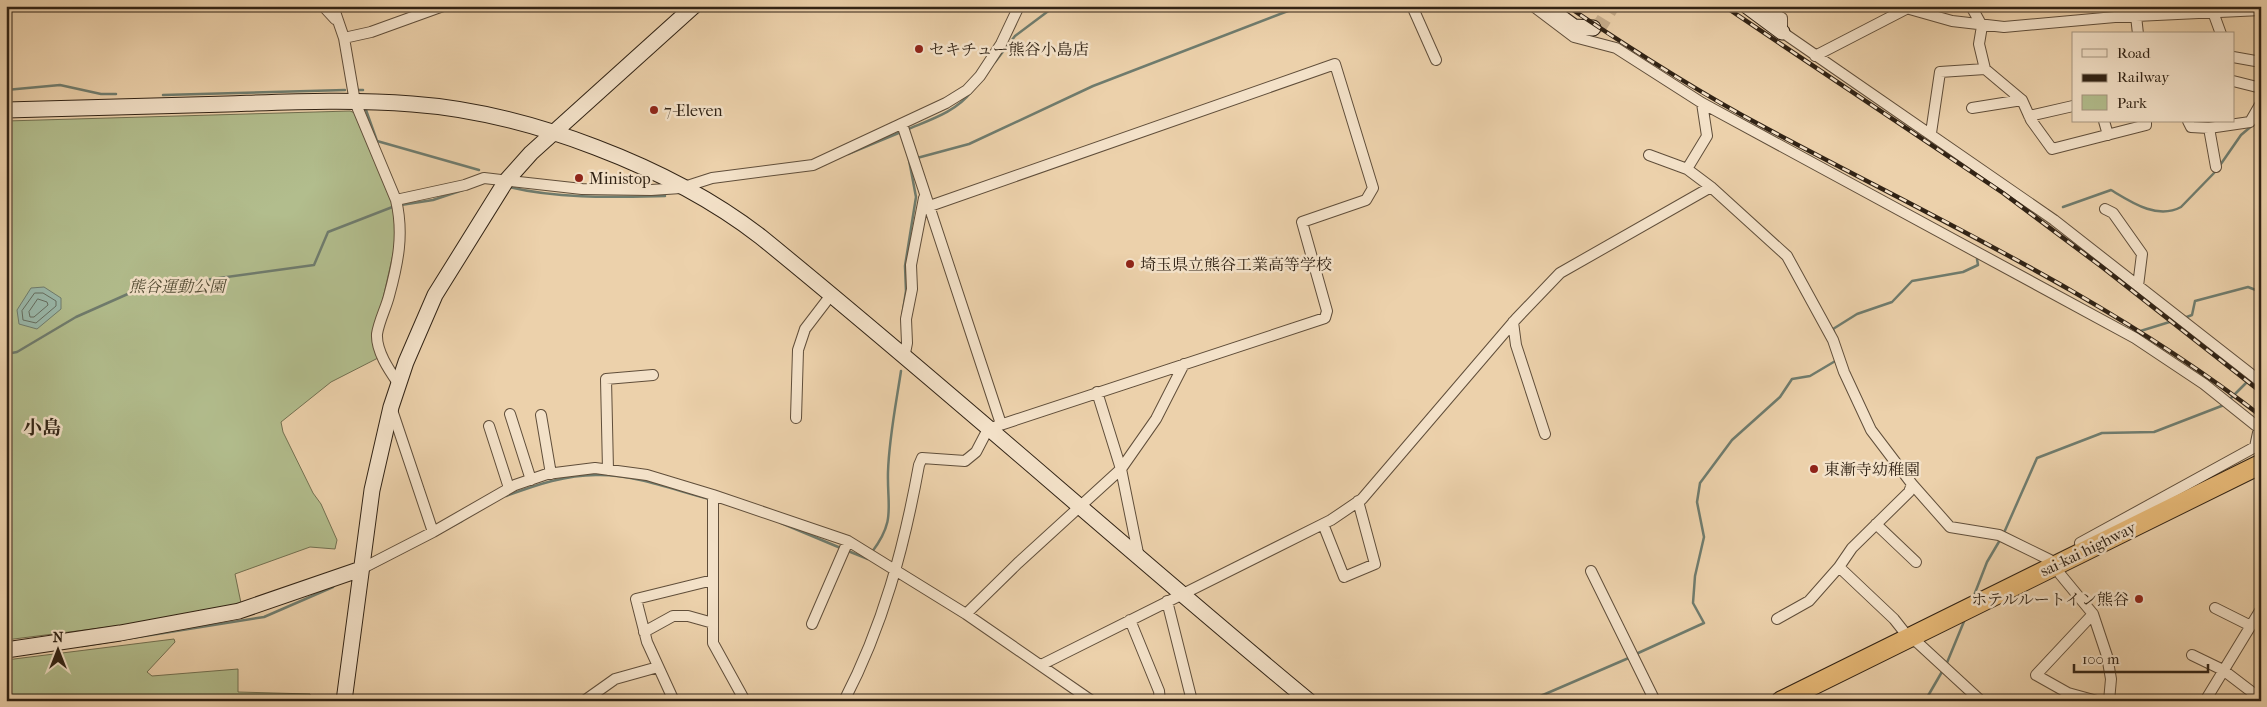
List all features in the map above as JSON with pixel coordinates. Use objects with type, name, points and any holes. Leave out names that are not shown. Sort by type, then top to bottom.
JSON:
[{"type":"highway","name":"sai-kai highway","points":[[1803,701],[2258,456]]},
{"type":"highway","name":"sai-kai highway","points":[[2054,567],[2261,475]]},
{"type":"highway","name":"sai-kai highway","points":[[1781,701],[1914,641]]},
{"type":"street","points":[[323,6],[336,19]]},
{"type":"street","points":[[333,6],[344,38],[355,102],[397,204],[401,235],[389,294],[377,334],[384,361],[398,383]]},
{"type":"street","points":[[344,38],[371,32],[443,6]]},
{"type":"street","points":[[344,701],[372,490],[398,383],[435,295],[504,184],[551,132],[694,6]]},
{"type":"street","points":[[397,204],[484,178],[504,184],[582,189],[651,190],[681,188],[712,178],[813,165],[902,125],[967,90],[980,76],[1001,44],[1020,6]]},
{"type":"street","points":[[1412,6],[1436,60]]},
{"type":"street","points":[[1533,6],[1574,37],[1616,48],[1702,103],[2136,338],[2204,384],[2259,428],[2258,456],[2260,458]]},
{"type":"street","points":[[1545,6],[1574,27],[1593,28]]},
{"type":"street","points":[[1747,6],[1815,56],[1931,133],[2054,220],[2261,382]]},
{"type":"street","points":[[1760,6],[1782,18],[1782,32]]},
{"type":"street","points":[[1971,6],[1982,26],[1979,44],[1985,69],[2022,100],[2029,116],[2052,149],[2146,125],[2146,122]]},
{"type":"street","points":[[2111,6],[2115,17]]},
{"type":"street","points":[[1815,56],[1902,8],[1952,21],[1982,26],[2004,27],[2115,17],[2261,10]]},
{"type":"street","points":[[2213,12],[2220,32]]},
{"type":"street","points":[[2136,16],[2138,32]]},
{"type":"street","points":[[2234,57],[2261,62]]},
{"type":"street","points":[[844,701],[867,657],[897,570],[922,458],[965,461],[976,452],[995,426],[1325,318],[1327,311],[1302,222],[1366,200],[1373,188],[1335,64],[926,202]]},
{"type":"street","points":[[1931,133],[1940,72],[1985,69]]},
{"type":"street","points":[[2234,80],[2261,88]]},
{"type":"street","points":[[1972,108],[2022,100]]},
{"type":"street","points":[[6,110],[355,102],[413,104],[450,109],[551,132],[659,175],[738,219],[904,358],[995,426],[1079,506],[1138,558],[1174,598],[1309,701]]},
{"type":"street","points":[[1687,169],[1707,136],[1702,103]]},
{"type":"street","points":[[2188,122],[2191,127],[2210,128],[2250,122],[2261,103]]},
{"type":"street","points":[[2029,116],[2072,106]]},
{"type":"street","points":[[2104,122],[2108,135]]},
{"type":"street","points":[[902,125],[995,426]]},
{"type":"street","points":[[2210,128],[2216,167]]},
{"type":"street","points":[[1649,155],[1687,169],[1711,187],[1787,256],[1833,340],[1841,364],[1871,430],[1912,484],[1950,527],[1999,535],[2054,567],[2093,614],[2107,656],[2111,679],[2108,701]]},
{"type":"street","points":[[1041,665],[1323,524],[1358,501],[1513,322],[1560,273],[1711,187]]},
{"type":"street","points":[[904,358],[907,343],[906,319],[912,289],[911,265],[926,202]]},
{"type":"street","points":[[2105,209],[2113,213],[2142,254],[2138,286]]},
{"type":"street","points":[[796,418],[798,350],[805,329],[831,295]]},
{"type":"street","points":[[1513,322],[1516,345],[1532,399],[1545,434]]},
{"type":"street","points":[[966,614],[1079,506],[1121,469],[1156,419],[1184,364]]},
{"type":"street","points":[[608,470],[606,379],[653,376]]},
{"type":"street","points":[[1098,392],[1121,469],[1138,558]]},
{"type":"street","points":[[391,407],[433,532]]},
{"type":"street","points":[[510,414],[531,480]]},
{"type":"street","points":[[542,416],[551,474]]},
{"type":"street","points":[[489,426],[509,488]]},
{"type":"street","points":[[6,650],[120,633],[239,611],[361,575],[509,488],[551,474],[595,468],[647,475],[714,495],[847,542],[897,570],[966,614],[1092,701]]},
{"type":"street","points":[[1777,619],[1809,601],[1839,567],[1852,548],[1909,492],[1912,484]]},
{"type":"street","points":[[714,495],[713,643],[745,701]]},
{"type":"street","points":[[1323,524],[1344,577],[1375,564],[1358,501]]},
{"type":"street","points":[[1876,524],[1916,562]]},
{"type":"street","points":[[812,624],[847,542]]},
{"type":"street","points":[[1839,567],[1894,619],[1914,641],[1981,701]]},
{"type":"street","points":[[1591,571],[1655,701]]},
{"type":"street","points":[[674,701],[644,632],[636,599],[713,580]]},
{"type":"street","points":[[1174,598],[1192,701]]},
{"type":"street","points":[[2215,608],[2251,626]]},
{"type":"street","points":[[2205,701],[2261,609]]},
{"type":"street","points":[[2093,614],[2036,676],[2068,692],[2097,701]]},
{"type":"street","points":[[644,632],[673,616],[688,616],[713,623]]},
{"type":"street","points":[[1130,620],[1159,691],[1160,701]]},
{"type":"street","points":[[2192,655],[2223,670],[2261,698]]},
{"type":"street","points":[[584,701],[615,679],[658,667]]},
{"type":"green space","name":"熊谷運動公園","points":[[350,111],[355,113],[395,204],[398,232],[374,338],[378,358],[331,382],[281,422],[283,432],[313,493],[321,504],[337,540],[335,549],[310,547],[235,574],[241,603],[187,617],[6,640],[6,121]]},
{"type":"green space","points":[[174,639],[175,642],[147,672],[152,676],[238,669],[238,692],[310,694],[311,701],[6,701],[6,660]]},
{"type":"water","points":[[44,287],[61,298],[61,309],[37,329],[19,324],[17,310],[31,288]]},
{"type":"waterway","points":[[698,12],[705,6]]},
{"type":"waterway","points":[[995,62],[1015,36],[1055,6]]},
{"type":"waterway","points":[[917,158],[969,144],[1093,86],[1301,6]]},
{"type":"waterway","points":[[6,90],[60,85],[101,94],[116,94]]},
{"type":"waterway","points":[[163,95],[345,90]]},
{"type":"waterway","points":[[358,90],[363,90]]},
{"type":"waterway","points":[[906,130],[950,110],[971,92]]},
{"type":"waterway","points":[[366,110],[377,141],[479,170]]},
{"type":"waterway","points":[[2063,207],[2111,190],[2144,208],[2163,212],[2181,207],[2216,171],[2241,135],[2261,118]]},
{"type":"waterway","points":[[848,154],[901,132]]},
{"type":"waterway","points":[[902,317],[906,291],[905,266],[916,197],[909,160],[911,160]]},
{"type":"waterway","points":[[509,187],[547,194],[606,197],[665,196]]},
{"type":"waterway","points":[[401,205],[433,200],[463,190]]},
{"type":"waterway","points":[[6,354],[17,352],[76,317],[139,289],[314,265],[328,232],[395,206]]},
{"type":"waterway","points":[[1834,332],[1833,329],[1857,314],[1892,302],[1912,281],[1963,272],[1978,265],[1977,259]]},
{"type":"waterway","points":[[2184,318],[2192,315],[2195,301],[2248,287],[2261,292]]},
{"type":"waterway","points":[[2134,333],[2176,320]]},
{"type":"waterway","points":[[1636,654],[1704,623],[1693,603],[1695,576],[1704,537],[1697,502],[1700,483],[1732,440],[1780,397],[1792,379],[1810,376],[1837,360]]},
{"type":"waterway","points":[[872,552],[880,541],[889,514],[888,472],[890,447],[901,371]]},
{"type":"waterway","points":[[2255,374],[2257,372],[2261,375]]},
{"type":"waterway","points":[[2228,401],[2251,378]]},
{"type":"waterway","points":[[2003,535],[2037,458],[2102,433],[2154,432],[2224,405]]},
{"type":"waterway","points":[[506,496],[564,478],[600,475],[641,480],[709,499]]},
{"type":"waterway","points":[[367,571],[462,521]]},
{"type":"waterway","points":[[781,523],[843,549]]},
{"type":"waterway","points":[[1973,598],[1987,562],[2000,540]]},
{"type":"waterway","points":[[848,551],[868,559],[869,557]]},
{"type":"waterway","points":[[82,646],[264,617],[333,587]]},
{"type":"waterway","points":[[1946,665],[1965,619]]},
{"type":"waterway","points":[[1529,701],[1631,657]]},
{"type":"waterway","points":[[1925,701],[1943,670]]},
{"type":"tunnel","points":[[1593,28],[1601,24],[1612,6]]},
{"type":"railway","points":[[1567,6],[1714,99],[2081,296],[2203,373],[2261,416]]},
{"type":"railway","points":[[1724,6],[2003,193],[2102,267],[2261,392]]},
{"type":"place","name":"セキチュー熊谷小島店","points":[[919,49]]},
{"type":"place","name":"7-Eleven","points":[[654,110]]},
{"type":"place","name":"Ministop","points":[[579,178]]},
{"type":"place","name":"埼玉県立熊谷工業高等学校","points":[[1130,264]]},
{"type":"place","name":"東漸寺幼稚園","points":[[1814,469]]},
{"type":"place","name":"ホテルルートイン熊谷","points":[[2139,599]]},
{"type":"district","name":"小島","points":[[42,428]]}]
